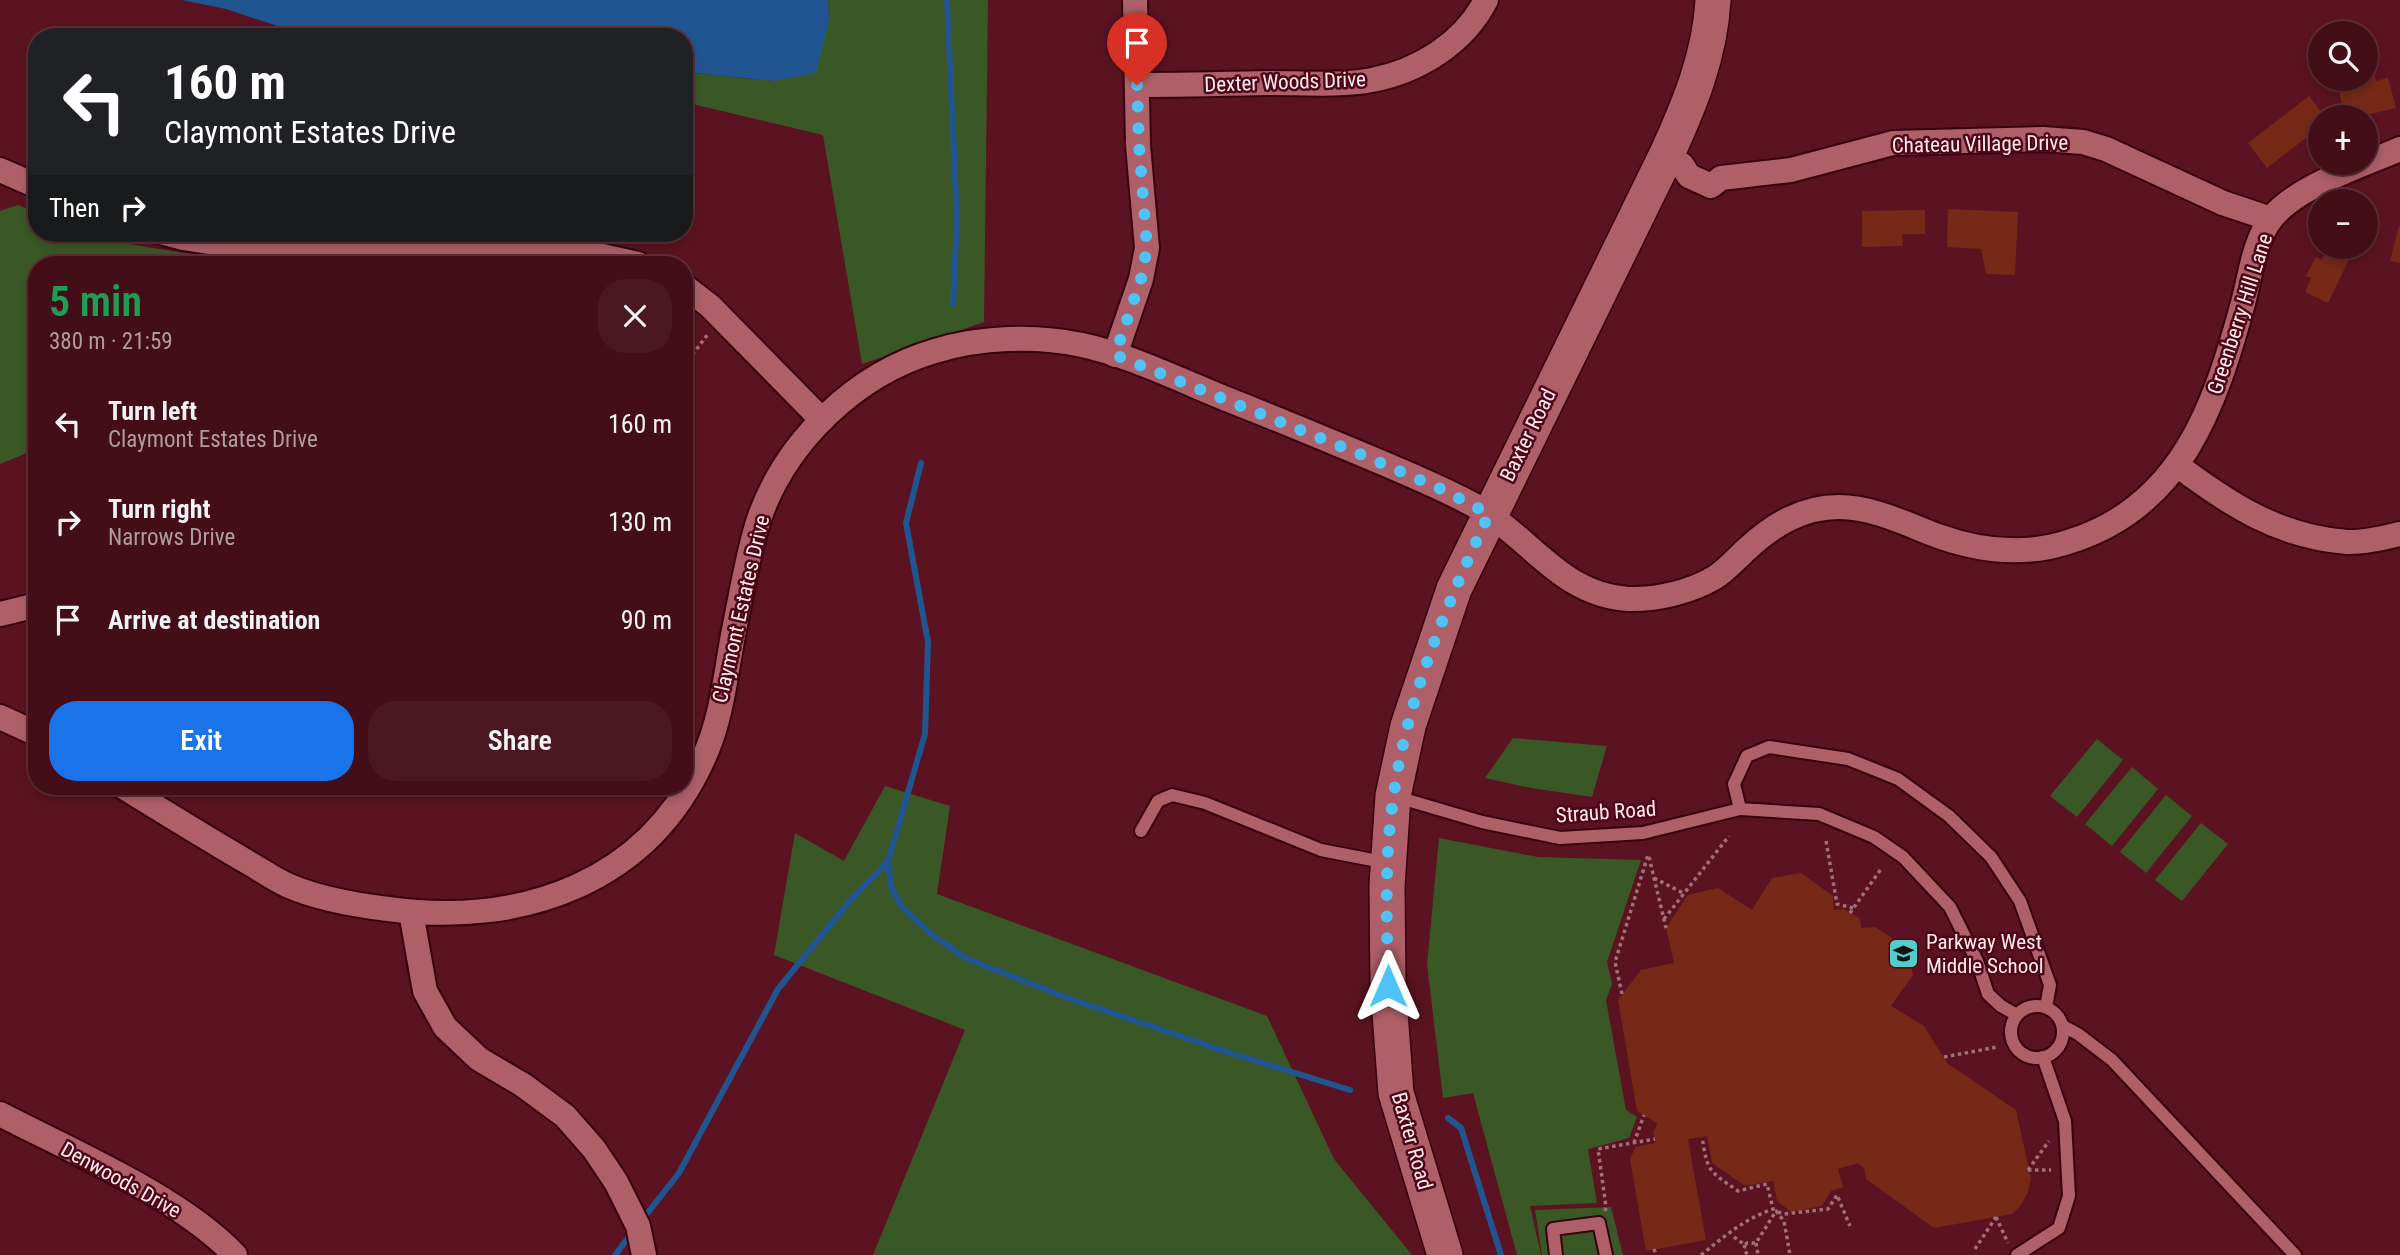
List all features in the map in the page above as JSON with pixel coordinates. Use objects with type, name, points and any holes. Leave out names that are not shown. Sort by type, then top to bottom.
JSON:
[{"type":"main road","name":"Baxter Road","points":[[1445,1255],[1396,1093],[1388,986],[1388,863],[1393,796],[1408,726],[1454,589],[1489,514],[1674,161],[1702,64],[1713,0]]},
{"type":"street","points":[[1115,355],[1141,279],[1147,248],[1139,145],[1135,0]]},
{"type":"street","name":"Dexter Woods Drive","points":[[1137,85],[1371,80],[1412,68],[1438,53],[1461,34],[1486,0]]},
{"type":"street","name":"Chateau Village Drive","points":[[1674,161],[1694,162],[1716,172],[1721,178],[1791,170],[1893,143],[2043,139],[2083,142],[2106,149],[2223,203],[2270,219]]},
{"type":"street","name":"Greenberry Hill Lane","points":[[2177,465],[2206,417],[2226,363],[2259,244],[2270,219],[2313,186],[2400,149]]},
{"type":"street","points":[[0,170],[28,182]]},
{"type":"street","points":[[209,242],[262,250],[589,253],[602,256]]},
{"type":"street","points":[[693,293],[710,306],[822,420]]},
{"type":"street","name":"Claymont Estates Drive","points":[[693,777],[707,750],[718,715],[750,555],[762,511],[793,456],[822,420],[851,394],[888,370],[928,352],[969,342],[1010,339],[1049,341],[1081,345],[1115,355],[1443,490],[1489,514],[1569,580],[1593,592],[1631,599],[1677,593],[1718,576],[1781,521],[1812,510],[1842,506],[1891,517],[1945,539],[1979,547],[2033,551],[2071,542],[2124,516],[2177,465]]},
{"type":"street","points":[[2177,465],[2220,498],[2249,515],[2305,536],[2349,542],[2400,534]]},
{"type":"street","points":[[0,614],[28,607]]},
{"type":"street","points":[[0,717],[28,730]]},
{"type":"street","name":"Claymont Estates Drive","points":[[137,795],[291,887],[334,900],[411,912],[463,912],[540,902],[611,869],[645,842],[682,795]]},
{"type":"street","points":[[411,912],[425,991],[445,1027],[479,1059],[523,1085],[565,1116],[594,1149],[616,1182],[638,1226],[644,1255]]},
{"type":"street","name":"Denwoods Drive","points":[[0,1114],[129,1181],[183,1213],[235,1255]]},
{"type":"lane","points":[[1740,809],[1734,784],[1747,756],[1769,747],[1848,759],[1898,779],[1948,816],[1991,857],[2020,901],[2050,985],[2046,1007]]},
{"type":"lane","points":[[1142,831],[1158,801],[1172,794],[1205,803],[1321,850],[1388,863]]},
{"type":"lane","name":"Straub Road","points":[[1393,796],[1482,822],[1560,838],[1643,833],[1740,809],[1819,814],[1874,836],[1903,857],[1950,907],[1977,961],[1988,995],[2017,1015]]},
{"type":"lane","points":[[2063,1026],[2060,1043],[2050,1054],[2043,1057],[2027,1056],[2015,1045],[2011,1030],[2017,1015],[2030,1007],[2046,1007],[2059,1018],[2063,1026],[2112,1060],[2295,1255]]},
{"type":"lane","points":[[2017,1255],[2059,1228],[2069,1196],[2065,1121],[2043,1057]]},
{"type":"lane","points":[[1556,1255],[1553,1229],[1599,1223],[1606,1255]]},
{"type":"path","points":[[693,354],[713,327]]},
{"type":"path","points":[[1664,919],[1729,836]]},
{"type":"path","points":[[1826,841],[1837,904],[1853,908]]},
{"type":"path","points":[[1622,994],[1615,962],[1648,855],[1666,928]]},
{"type":"path","points":[[1850,913],[1881,869]]},
{"type":"path","points":[[1654,878],[1684,894]]},
{"type":"path","points":[[1944,1057],[1997,1047]]},
{"type":"path","points":[[1634,1143],[1644,1115]]},
{"type":"path","points":[[1702,1137],[1707,1165],[1711,1172],[1738,1191],[1767,1184],[1775,1210],[1784,1221],[1790,1255]]},
{"type":"path","points":[[1599,1223],[1606,1207],[1598,1149],[1655,1139]]},
{"type":"path","points":[[2050,1140],[2028,1170],[2054,1170]]},
{"type":"path","points":[[1702,1255],[1732,1228],[1752,1216],[1775,1210],[1784,1214],[1828,1209],[1837,1195],[1850,1226]]},
{"type":"path","points":[[1758,1255],[1756,1243],[1775,1210]]},
{"type":"path","points":[[1975,1249],[1996,1217],[2007,1243]]},
{"type":"path","points":[[1734,1237],[1745,1245]]},
{"type":"path","points":[[1745,1245],[1756,1243]]},
{"type":"path","points":[[1745,1245],[1744,1250],[1748,1255]]},
{"type":"green space","points":[[828,0],[988,0],[984,322],[862,364],[823,135],[693,104],[693,73],[774,81],[829,21]]},
{"type":"green space","points":[[18,205],[28,209],[28,242],[116,242],[203,256],[28,256],[28,453],[0,464],[0,211]]},
{"type":"green space","points":[[1513,738],[1607,746],[1592,797],[1485,778]]},
{"type":"green space","points":[[2097,739],[2123,760],[2077,817],[2050,796]]},
{"type":"green space","points":[[2132,767],[2158,789],[2112,846],[2085,824]]},
{"type":"green space","points":[[885,786],[950,806],[937,894],[1267,1016],[1334,1159],[1412,1255],[873,1255],[965,1030],[774,955],[795,833],[844,861]]},
{"type":"green space","points":[[2166,795],[2192,816],[2146,873],[2120,852]]},
{"type":"green space","points":[[2201,823],[2228,844],[2182,901],[2155,880]]},
{"type":"green space","points":[[1439,838],[1538,857],[1641,860],[1607,962],[1612,984],[1606,1000],[1626,1110],[1637,1117],[1629,1138],[1588,1149],[1597,1203],[1530,1206],[1541,1255],[1517,1255],[1473,1093],[1443,1098],[1427,964]]},
{"type":"green space","points":[[1611,1207],[1623,1255],[1542,1255],[1535,1210]]},
{"type":"water","points":[[182,0],[828,0],[829,21],[816,73],[774,81],[693,73],[693,28],[284,28],[226,9]]},
{"type":"building","points":[[2388,78],[2396,108],[2378,112],[2378,105],[2342,105],[2339,91],[2378,91],[2378,80]]},
{"type":"building","points":[[2309,96],[2316,105],[2308,105],[2308,136],[2267,168],[2248,143]]},
{"type":"building","points":[[1948,209],[2018,212],[2015,275],[1986,274],[1981,249],[1947,247]]},
{"type":"building","points":[[1925,210],[1925,234],[1902,234],[1903,246],[1862,247],[1862,211]]},
{"type":"building","points":[[2400,226],[2400,263],[2390,261]]},
{"type":"building","points":[[2315,259],[2349,259],[2328,303],[2305,292],[2311,278],[2306,276]]},
{"type":"building","name":"Parkway West Middle School","points":[[1801,873],[1833,896],[1834,910],[1844,909],[1860,919],[1861,928],[1875,927],[1908,948],[1913,975],[1891,1006],[1924,1026],[1947,1063],[2016,1110],[2031,1179],[2027,1194],[2012,1214],[1934,1228],[1866,1179],[1864,1168],[1858,1163],[1838,1169],[1843,1187],[1831,1191],[1822,1206],[1791,1212],[1777,1201],[1773,1181],[1745,1186],[1712,1163],[1707,1136],[1688,1139],[1706,1240],[1646,1251],[1630,1160],[1635,1147],[1655,1143],[1653,1131],[1658,1124],[1637,1111],[1618,1000],[1641,970],[1674,963],[1666,928],[1688,895],[1718,888],[1752,910],[1772,878]]},
{"type":"waterway","points":[[947,0],[957,220],[953,304]]},
{"type":"waterway","points":[[921,463],[906,523],[928,642],[925,734],[888,861],[891,887],[902,907],[931,934],[965,958],[1065,997],[1350,1090]]},
{"type":"waterway","points":[[642,1220],[679,1173],[778,989],[848,903],[888,861]]},
{"type":"waterway","points":[[1448,1118],[1461,1128],[1501,1255]]},
{"type":"waterway","points":[[615,1255],[631,1234]]},
{"type":"place","name":"Parkway West Middle School","points":[[1903,954]]},
{"type":"route","points":[[1137,85],[1147,248],[1141,279],[1115,355],[1302,429],[1443,490],[1489,514],[1454,589],[1408,726],[1392,802],[1387,886],[1388,986]]}]
